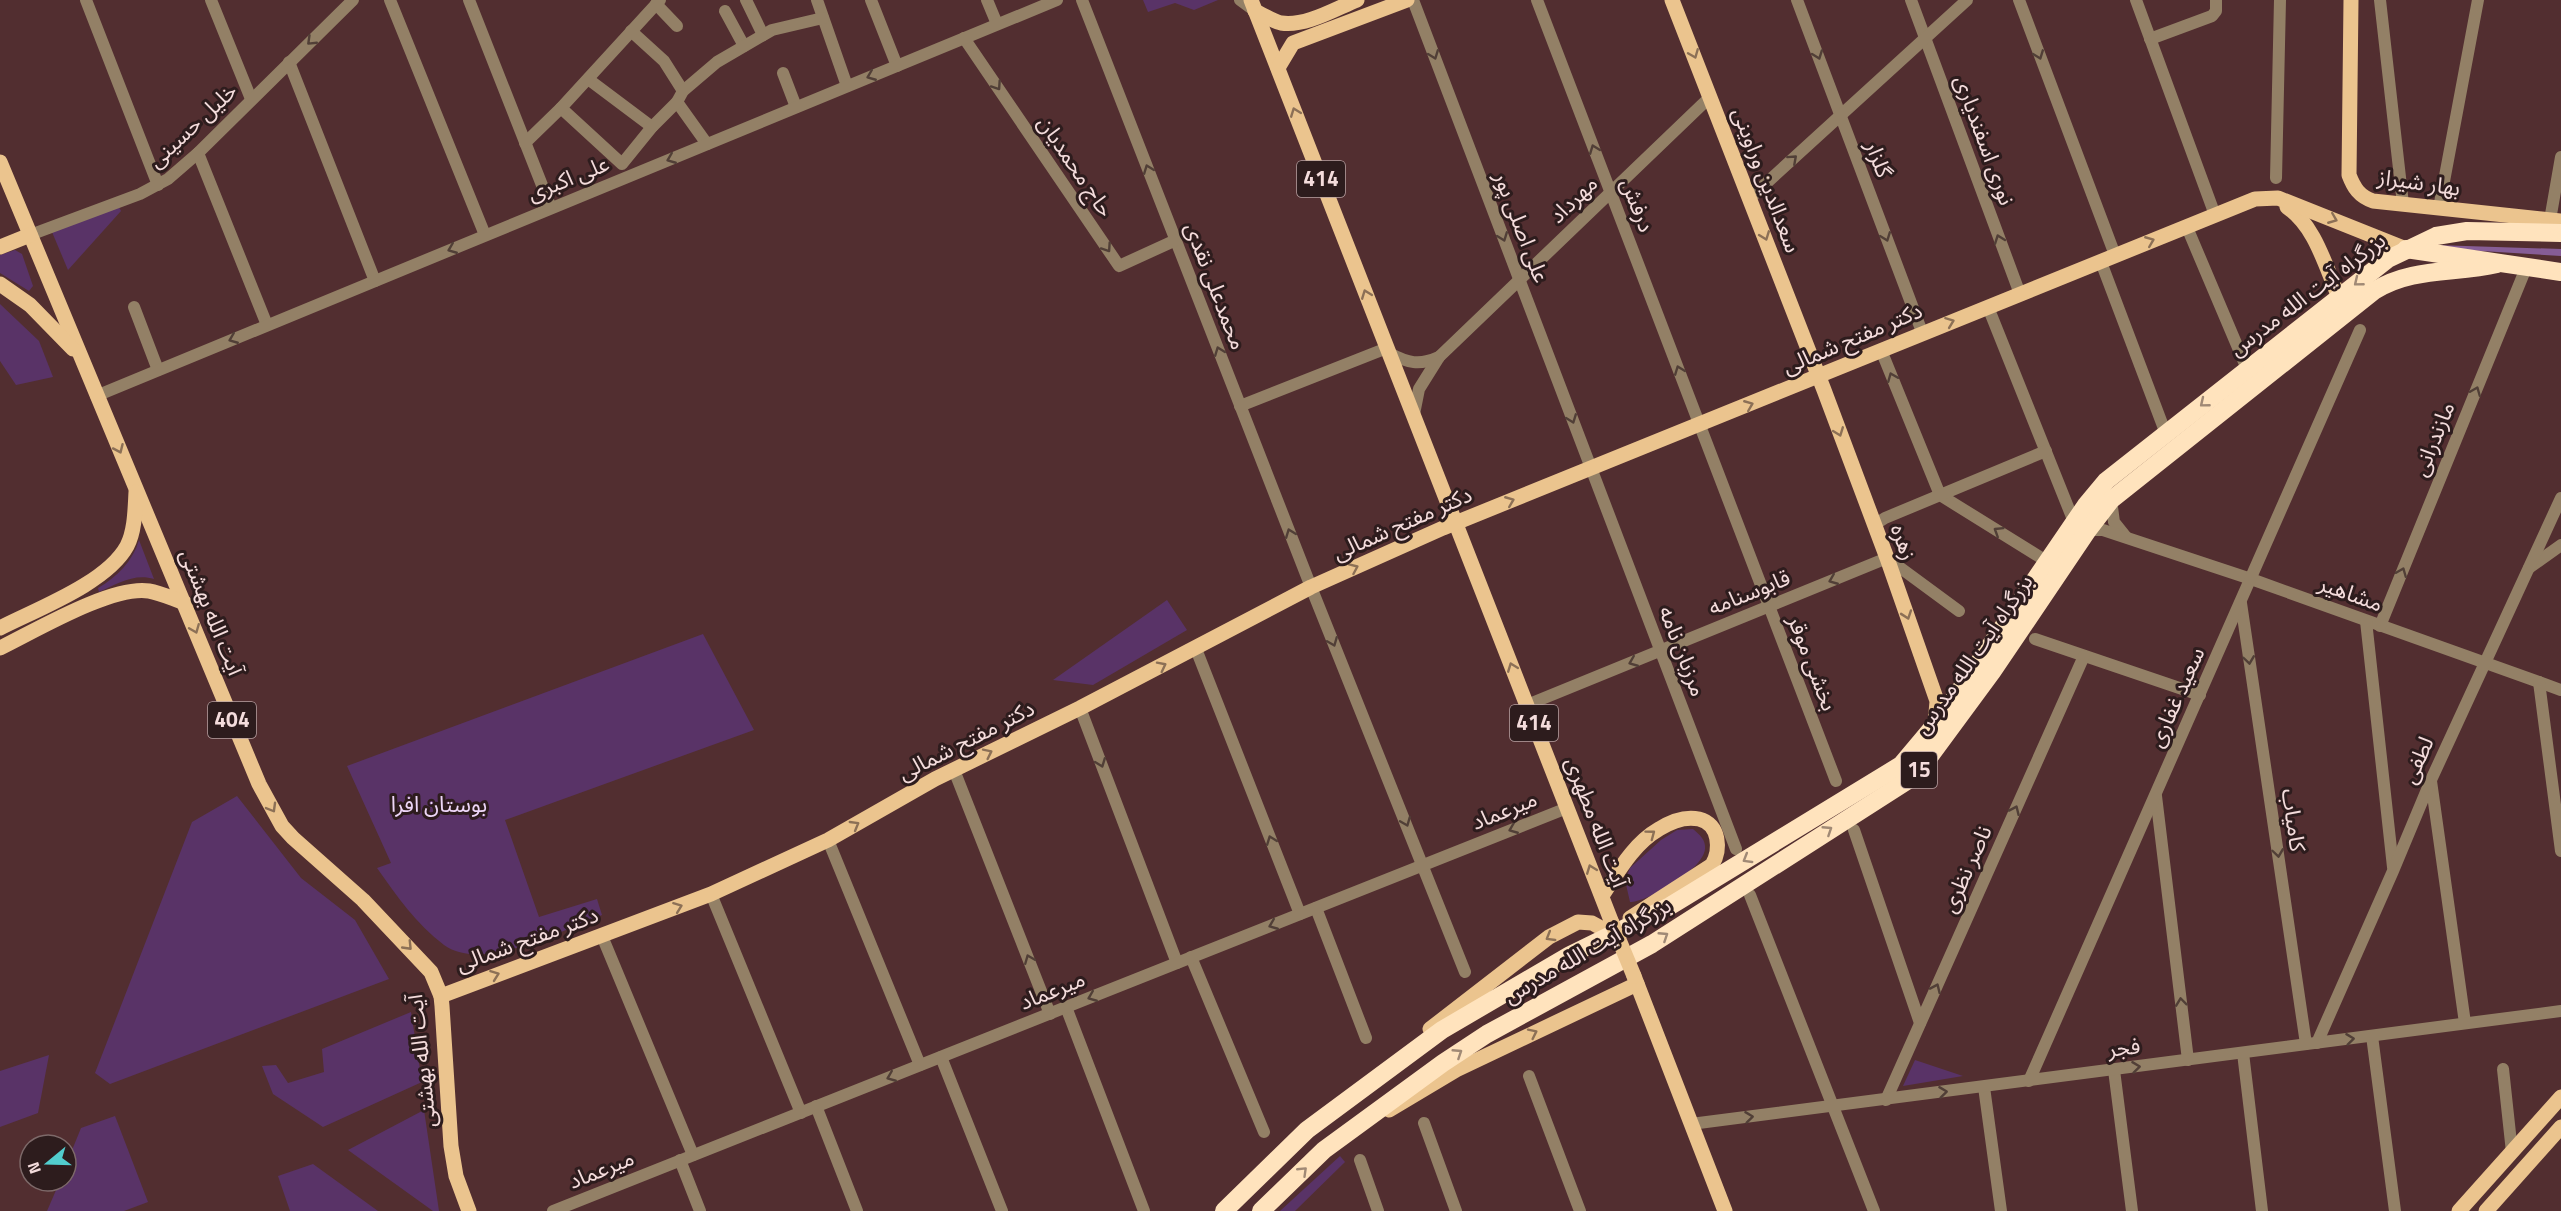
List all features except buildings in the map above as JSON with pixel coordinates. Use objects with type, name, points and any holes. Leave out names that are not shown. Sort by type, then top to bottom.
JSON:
[{"type":"highway","name":"بزرگراه آیت الله مدرس","points":[[1261,1211],[1324,1150],[1486,1034],[1652,944],[1907,781],[1919,771],[1992,672],[2106,481],[2338,297],[2388,259],[2436,236],[2467,231],[2557,225]]},
{"type":"highway","points":[[2406,249],[2559,272]]},
{"type":"highway","name":"بزرگراه آیت الله مدرس","points":[[1224,1211],[1307,1130],[1442,1030],[1570,955],[1670,906],[1895,770],[1935,724],[2048,561],[2081,526],[2383,286],[2412,274],[2468,270],[2497,264]]},
{"type":"main road","points":[[1253,5],[1278,22],[1291,23],[1308,19],[1357,0]]},
{"type":"main road","points":[[1278,68],[1293,43],[1407,0]]},
{"type":"main road","name":"سعدالدین وراوینی","points":[[1672,0],[1818,377]]},
{"type":"main road","name":"بهار شیراز","points":[[2351,0],[2349,175],[2353,186],[2368,199],[2557,225]]},
{"type":"main road","name":"414","points":[[1253,5],[1388,350]]},
{"type":"main road","name":"آیت الله بهشتی","points":[[0,162],[259,784],[282,826],[363,900],[431,972],[441,996],[451,1146],[456,1176],[469,1211]]},
{"type":"main road","name":"دکتر مفتح شمالی","points":[[441,996],[711,894],[828,840],[954,770],[1196,649],[1311,587],[1456,523],[1818,377],[1922,332],[2255,199],[2278,198],[2406,249]]},
{"type":"main road","points":[[2255,199],[2287,207],[2301,217],[2309,229],[2338,297]]},
{"type":"main road","points":[[0,247],[30,235]]},
{"type":"main road","points":[[0,284],[30,305],[80,358]]},
{"type":"main road","name":"آیت الله مطهری","points":[[1388,350],[1602,896],[1607,926]]},
{"type":"main road","name":"زهره","points":[[1818,377],[1887,558],[1937,702],[1935,724]]},
{"type":"main road","points":[[0,628],[88,584],[112,567],[128,545],[137,489]]},
{"type":"main road","points":[[0,648],[104,599],[125,592],[149,591],[184,603]]},
{"type":"main road","points":[[1570,955],[1712,865],[1719,851],[1714,832],[1707,823],[1696,819],[1673,822],[1658,829],[1638,846],[1602,896]]},
{"type":"main road","points":[[1307,1130],[1407,1047],[1534,947],[1578,922],[1592,923],[1607,926],[1621,944],[1725,1211]]},
{"type":"main road","points":[[1352,1130],[1401,1104],[1456,1070],[1636,980]]},
{"type":"main road","points":[[2459,1211],[2561,1097]]},
{"type":"main road","points":[[2486,1211],[2561,1127]]},
{"type":"street","points":[[86,0],[158,185]]},
{"type":"street","points":[[211,0],[250,99]]},
{"type":"street","name":"خلیل حسینی","points":[[30,235],[158,185],[198,153],[289,62],[341,5],[353,0]]},
{"type":"street","points":[[390,0],[485,236]]},
{"type":"street","points":[[469,0],[550,208]]},
{"type":"street","points":[[746,0],[763,36]]},
{"type":"street","points":[[817,0],[847,86]]},
{"type":"street","points":[[871,0],[897,66]]},
{"type":"street","points":[[987,0],[997,24]]},
{"type":"street","name":"علی‌ اکبری","points":[[96,396],[1057,0]]},
{"type":"street","name":"محمدعلی نقدی","points":[[1082,0],[1311,587],[1465,972]]},
{"type":"street","points":[[1240,0],[1253,5]]},
{"type":"street","name":"علی اصلی پور","points":[[1413,0],[1591,468]]},
{"type":"street","name":"درفش","points":[[1537,0],[1700,425]]},
{"type":"street","name":"گلزار","points":[[1797,0],[1922,332]]},
{"type":"street","name":"نوری اسفندیاری","points":[[1911,0],[2020,294]]},
{"type":"street","points":[[1750,198],[1967,0]]},
{"type":"street","points":[[2019,0],[2166,434]]},
{"type":"street","points":[[2136,0],[2215,215]]},
{"type":"street","points":[[2150,39],[2212,16],[2216,11],[2216,0]]},
{"type":"street","points":[[2276,178],[2280,0]]},
{"type":"street","points":[[2380,0],[2403,204]]},
{"type":"street","points":[[2439,208],[2478,0]]},
{"type":"street","points":[[525,143],[561,108],[658,2],[677,26]]},
{"type":"street","points":[[725,11],[744,46]]},
{"type":"street","points":[[561,108],[622,164],[652,127],[717,62],[772,30],[823,18]]},
{"type":"street","points":[[631,32],[664,61],[680,97],[707,144]]},
{"type":"street","name":"حاج محمدیان","points":[[964,38],[1119,266],[1176,240]]},
{"type":"street","points":[[289,62],[375,281]]},
{"type":"street","points":[[783,73],[796,107]]},
{"type":"street","points":[[588,79],[652,127]]},
{"type":"street","name":"مهرداد","points":[[1414,415],[1419,389],[1439,357],[1710,97]]},
{"type":"street","points":[[198,153],[267,325]]},
{"type":"street","points":[[2557,225],[2561,157]]},
{"type":"street","points":[[2189,232],[2247,369]]},
{"type":"street","name":"مازندرانی","points":[[2380,626],[2526,268]]},
{"type":"street","points":[[1988,307],[2046,451],[2081,526]]},
{"type":"street","points":[[134,308],[158,370]]},
{"type":"street","name":"سعید غفاری","points":[[2029,1081],[2360,330]]},
{"type":"street","points":[[1240,406],[1388,350],[1405,361],[1417,364],[1439,357]]},
{"type":"street","points":[[1881,351],[1940,495],[2048,561]]},
{"type":"street","name":"بخشی موقر","points":[[1700,425],[1836,781]]},
{"type":"street","points":[[1874,525],[1885,518],[2046,451]]},
{"type":"street","name":"مرزبان نامه","points":[[1591,468],[1736,849]]},
{"type":"street","name":"لطفی","points":[[2312,1044],[2393,871],[2430,780],[2561,498]]},
{"type":"street","points":[[2112,500],[2114,522],[2127,538]]},
{"type":"street","name":"مشاهیر","points":[[2081,526],[2103,530],[2251,579],[2561,690]]},
{"type":"street","points":[[2528,569],[2561,545]]},
{"type":"street","points":[[1887,558],[1959,611]]},
{"type":"street","name":"قابوسنامه","points":[[1527,705],[1887,558]]},
{"type":"street","name":"کامیاب","points":[[2240,602],[2312,1044]]},
{"type":"street","points":[[2366,621],[2393,871]]},
{"type":"street","points":[[2036,639],[2200,695]]},
{"type":"street","points":[[1196,649],[1300,914]]},
{"type":"street","name":"ناصر نظری","points":[[1886,1100],[2084,656]]},
{"type":"street","points":[[2539,682],[2561,851]]},
{"type":"street","points":[[1080,708],[1177,963]]},
{"type":"street","points":[[954,770],[1050,1014]]},
{"type":"street","points":[[2430,780],[2465,1023]]},
{"type":"street","points":[[2156,794],[2188,1060]]},
{"type":"street","name":"میرعماد","points":[[553,1211],[1567,808]]},
{"type":"street","points":[[1854,830],[1920,1023]]},
{"type":"street","points":[[828,840],[920,1065]]},
{"type":"street","points":[[711,894],[801,1113]]},
{"type":"street","points":[[1750,895],[1874,1211]]},
{"type":"street","points":[[1316,908],[1366,1038]]},
{"type":"street","points":[[602,936],[693,1155]]},
{"type":"street","points":[[1191,957],[1264,1132]]},
{"type":"street","points":[[1066,1007],[1144,1211]]},
{"type":"street","name":"فجر","points":[[1691,1125],[2561,1011]]},
{"type":"street","points":[[2372,1036],[2396,1211]]},
{"type":"street","points":[[2242,1053],[2262,1211]]},
{"type":"street","points":[[941,1057],[1002,1211]]},
{"type":"street","points":[[2503,1069],[2512,1152]]},
{"type":"street","points":[[2114,1070],[2132,1211]]},
{"type":"street","points":[[1529,1076],[1580,1211]]},
{"type":"street","points":[[1984,1087],[2001,1211]]},
{"type":"street","points":[[816,1106],[857,1211]]},
{"type":"street","points":[[1424,1123],[1456,1211]]},
{"type":"street","points":[[1360,1160],[1378,1211]]},
{"type":"street","points":[[680,1161],[700,1211]]},
{"type":"green space","points":[[1143,0],[1218,0],[1194,10],[1175,3],[1148,12]]},
{"type":"green space","points":[[119,207],[121,211],[68,270],[52,232]]},
{"type":"green space","points":[[15,250],[22,254],[33,286],[29,291],[0,273],[0,255]]},
{"type":"green space","points":[[0,304],[39,341],[53,377],[16,385],[0,361]]},
{"type":"green space","points":[[139,540],[154,579],[133,578],[99,592],[98,588],[118,574],[128,562]]},
{"type":"green space","points":[[1167,600],[1187,630],[1093,685],[1053,680]]},
{"type":"green space","name":"بوستان افرا","points":[[703,634],[754,730],[505,820],[539,917],[597,899],[602,915],[523,946],[500,952],[479,954],[460,952],[444,945],[434,937],[408,909],[377,868],[391,863],[347,766]]},
{"type":"green space","points":[[237,796],[301,878],[355,920],[389,979],[110,1084],[95,1073],[192,822]]},
{"type":"green space","points":[[1693,829],[1705,843],[1702,857],[1695,866],[1661,891],[1630,902],[1625,880],[1630,868],[1661,840],[1677,830]]},
{"type":"green space","points":[[411,1012],[422,1082],[323,1127],[273,1094],[262,1066],[276,1065],[288,1083],[324,1072],[322,1049]]},
{"type":"green space","points":[[49,1055],[38,1113],[0,1127],[0,1071]]},
{"type":"green space","points":[[1915,1060],[1963,1076],[1903,1086]]},
{"type":"green space","points":[[424,1110],[439,1211],[433,1211],[348,1150]]},
{"type":"green space","points":[[115,1116],[148,1202],[124,1211],[47,1211],[55,1193],[78,1193],[78,1135],[81,1128]]},
{"type":"green space","points":[[1340,1156],[1345,1162],[1295,1211],[1280,1211]]},
{"type":"green space","points":[[313,1164],[378,1211],[290,1211],[278,1176]]},
{"type":"shaded area","points":[[2435,245],[2561,249],[2561,256],[2433,248]]}]
